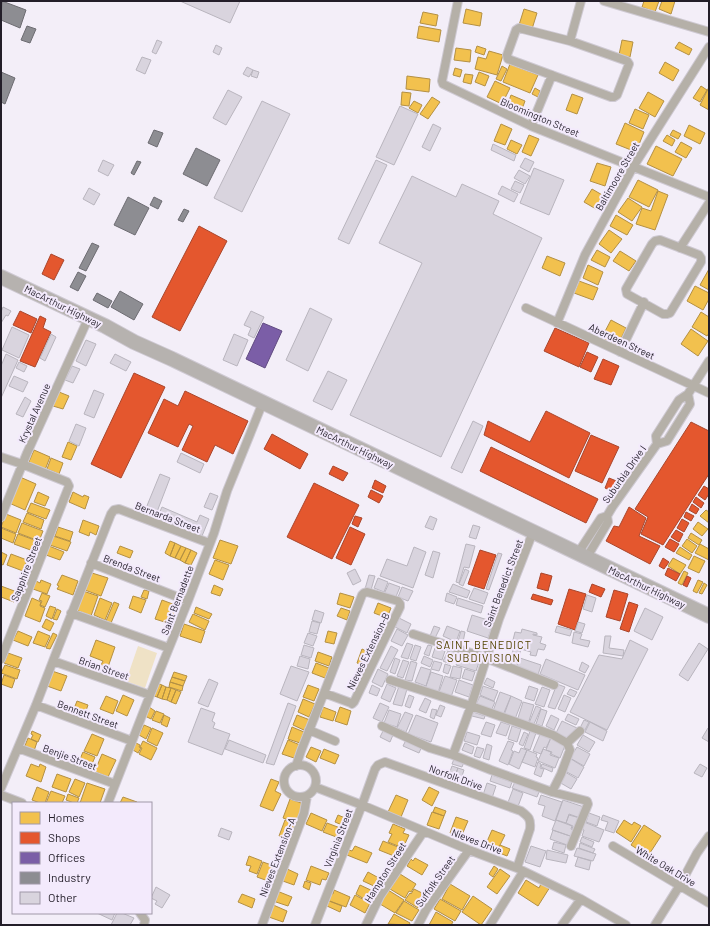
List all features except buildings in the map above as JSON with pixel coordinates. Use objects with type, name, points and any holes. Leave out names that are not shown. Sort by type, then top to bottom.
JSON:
[{"type":"highway","name":"MacArthur Highway","points":[[1,277],[709,616]]},
{"type":"street","name":"Bloomington Street","points":[[458,1],[442,83],[445,86],[531,126],[709,197]]},
{"type":"street","points":[[570,41],[581,1]]},
{"type":"street","points":[[604,1],[709,32]]},
{"type":"street","points":[[520,28],[570,41],[629,62],[630,64],[617,95],[614,98],[508,59],[507,55],[516,30],[520,28]]},
{"type":"street","name":"Baltimoore Street","points":[[557,323],[582,260],[633,167],[709,48]]},
{"type":"street","points":[[531,126],[552,75]]},
{"type":"street","points":[[680,248],[709,203]]},
{"type":"street","points":[[660,240],[680,248],[699,255],[701,262],[670,313],[663,314],[644,302],[627,294],[626,289],[655,241],[660,240]]},
{"type":"street","points":[[620,352],[644,302]]},
{"type":"street","name":"Aberdeen Street","points":[[526,308],[709,393]]},
{"type":"street","name":"Krystal Avenue","points":[[1,517],[22,464],[88,318]]},
{"type":"street","name":"Suburbia Drive I","points":[[657,444],[656,436],[679,400],[688,394],[709,361]]},
{"type":"street","name":"Suburbia Drive I","points":[[582,555],[608,522],[608,516],[657,444],[667,441],[690,404],[688,394]]},
{"type":"street","name":"Saint Bernadette","points":[[108,802],[188,601],[214,533],[227,491],[263,402]]},
{"type":"street","points":[[1,457],[22,464]]},
{"type":"street","name":"Sapphire Street","points":[[1,660],[69,486],[67,482],[22,464]]},
{"type":"street","name":"Bernarda Street","points":[[91,563],[111,514],[114,510],[119,509],[209,543]]},
{"type":"street","name":"Saint Benedict Street","points":[[453,755],[471,706],[502,611],[533,532]]},
{"type":"street","points":[[1,788],[36,705],[91,563]]},
{"type":"street","name":"Brenda Street","points":[[91,563],[188,601]]},
{"type":"street","name":"Nieves Extension-B","points":[[296,766],[308,730],[362,595],[367,592],[398,601],[400,607],[354,703],[351,704],[324,693]]},
{"type":"street","points":[[71,613],[169,648]]},
{"type":"street","points":[[413,634],[486,658],[554,685]]},
{"type":"street","name":"Brian Street","points":[[53,661],[150,695]]},
{"type":"street","points":[[390,680],[471,706],[553,735],[568,743],[570,750],[552,792]]},
{"type":"street","name":"Bennett Street","points":[[36,705],[132,741]]},
{"type":"street","points":[[382,726],[430,748],[453,755],[552,792],[587,801],[588,804],[571,846]]},
{"type":"street","points":[[308,730],[335,742]]},
{"type":"street","points":[[568,743],[580,731]]},
{"type":"street","name":"Benjie Street","points":[[18,748],[115,784]]},
{"type":"street","name":"Virginia Street","points":[[315,925],[375,769],[378,765],[385,762]]},
{"type":"street","name":"Norfolk Drive","points":[[385,762],[521,811],[527,815],[531,824],[520,870]]},
{"type":"street","points":[[296,766],[306,766],[314,773],[316,777],[315,787],[307,796],[297,797],[288,792],[284,782],[285,777],[291,768],[296,766]]},
{"type":"street","name":"Nieves Drive","points":[[315,787],[520,870],[581,899],[626,925]]},
{"type":"street","points":[[1,795],[19,802]]},
{"type":"street","name":"Nieves Extension-A","points":[[262,925],[304,813],[307,796]]},
{"type":"street","name":"Hampton Street","points":[[366,925],[380,896],[424,831]]},
{"type":"street","points":[[655,925],[680,885],[697,853],[709,836]]},
{"type":"street","name":"White Oak Drive","points":[[613,846],[709,903]]},
{"type":"street","name":"Suffolk Street","points":[[418,925],[426,910],[469,850]]},
{"type":"street","points":[[490,925],[520,870]]},
{"type":"street","points":[[562,925],[581,899]]},
{"type":"street","points":[[141,914],[144,920],[144,925]]},
{"type":"shaded area","points":[[138,646],[157,653],[145,688],[126,681]]},
{"type":"district","name":"SAINT BENEDICT SUBDIVISION","points":[[484,651]]}]
